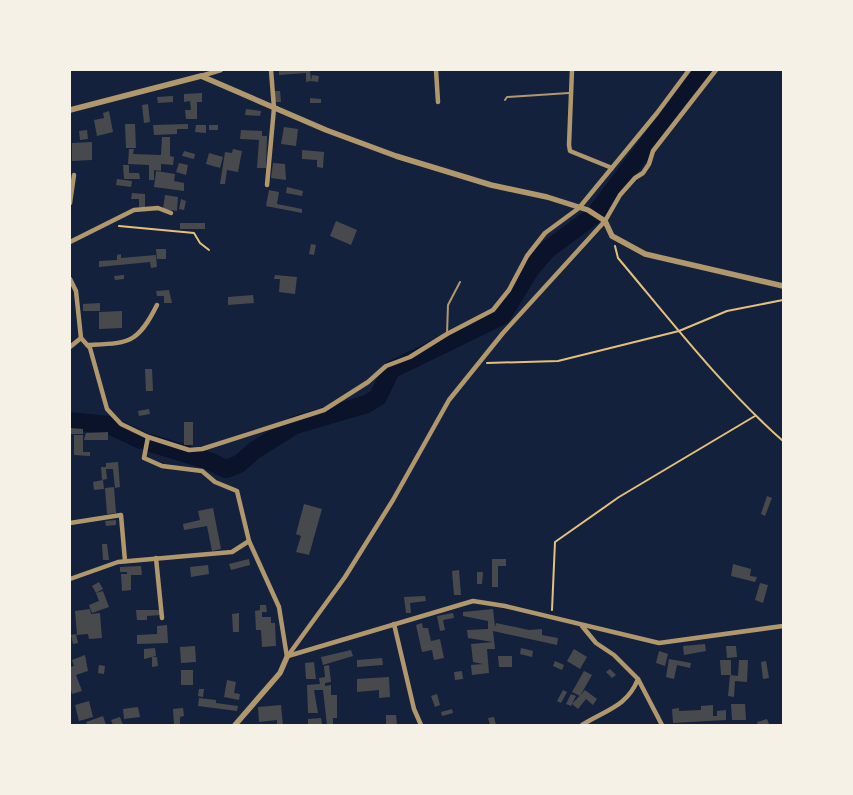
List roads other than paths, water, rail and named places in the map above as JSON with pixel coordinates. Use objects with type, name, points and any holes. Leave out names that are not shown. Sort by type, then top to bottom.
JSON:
[{"type":"street","points":[[70,110],[221,70]]},
{"type":"street","points":[[267,184],[274,108],[271,70]]},
{"type":"street","points":[[436,70],[438,102]]},
{"type":"street","points":[[572,70],[568,145],[570,151],[612,168]]},
{"type":"street","points":[[70,280],[76,291],[81,338],[90,348],[108,408],[121,424],[148,437],[189,450],[202,449],[324,410],[368,382],[386,366],[410,357],[447,334],[493,310],[510,290],[527,256],[545,233],[579,208],[657,113],[689,70]]},
{"type":"street","points":[[235,725],[280,673],[287,657],[345,577],[393,500],[449,400],[479,363],[605,221],[620,195],[635,178],[643,174],[649,164],[653,151],[716,70]]},
{"type":"street","points":[[201,76],[274,108],[396,156],[490,185],[547,197],[588,210],[605,221],[612,236],[645,254],[783,286]]},
{"type":"street","points":[[70,204],[74,175]]},
{"type":"street","points":[[70,242],[134,210],[158,208],[170,213]]},
{"type":"street","points":[[86,345],[130,341],[142,331],[157,305]]},
{"type":"street","points":[[70,347],[81,338]]},
{"type":"street","points":[[148,437],[144,458],[162,466],[202,471],[215,482],[237,491],[249,541],[279,607],[287,657]]},
{"type":"street","points":[[70,523],[121,515],[125,561]]},
{"type":"street","points":[[70,578],[125,561],[232,552],[249,541]]},
{"type":"street","points":[[156,558],[162,618]]},
{"type":"street","points":[[287,657],[474,600],[658,643],[783,626]]},
{"type":"street","points":[[394,624],[414,709],[421,725]]},
{"type":"street","points":[[582,626],[596,643],[614,656],[638,679],[662,725]]},
{"type":"street","points":[[582,725],[615,708],[633,693],[638,679]]},
{"type":"lane","points":[[505,100],[507,97],[572,93]]},
{"type":"lane","points":[[447,334],[448,305],[460,282]]},
{"type":"waterway","points":[[598,210],[704,70]]},
{"type":"waterway","points":[[150,443],[209,461],[226,469],[239,464],[255,450],[295,425],[367,404],[378,397],[391,370],[502,316],[530,270],[547,250],[593,216]]},
{"type":"waterway","points":[[70,421],[109,425],[141,440]]}]
